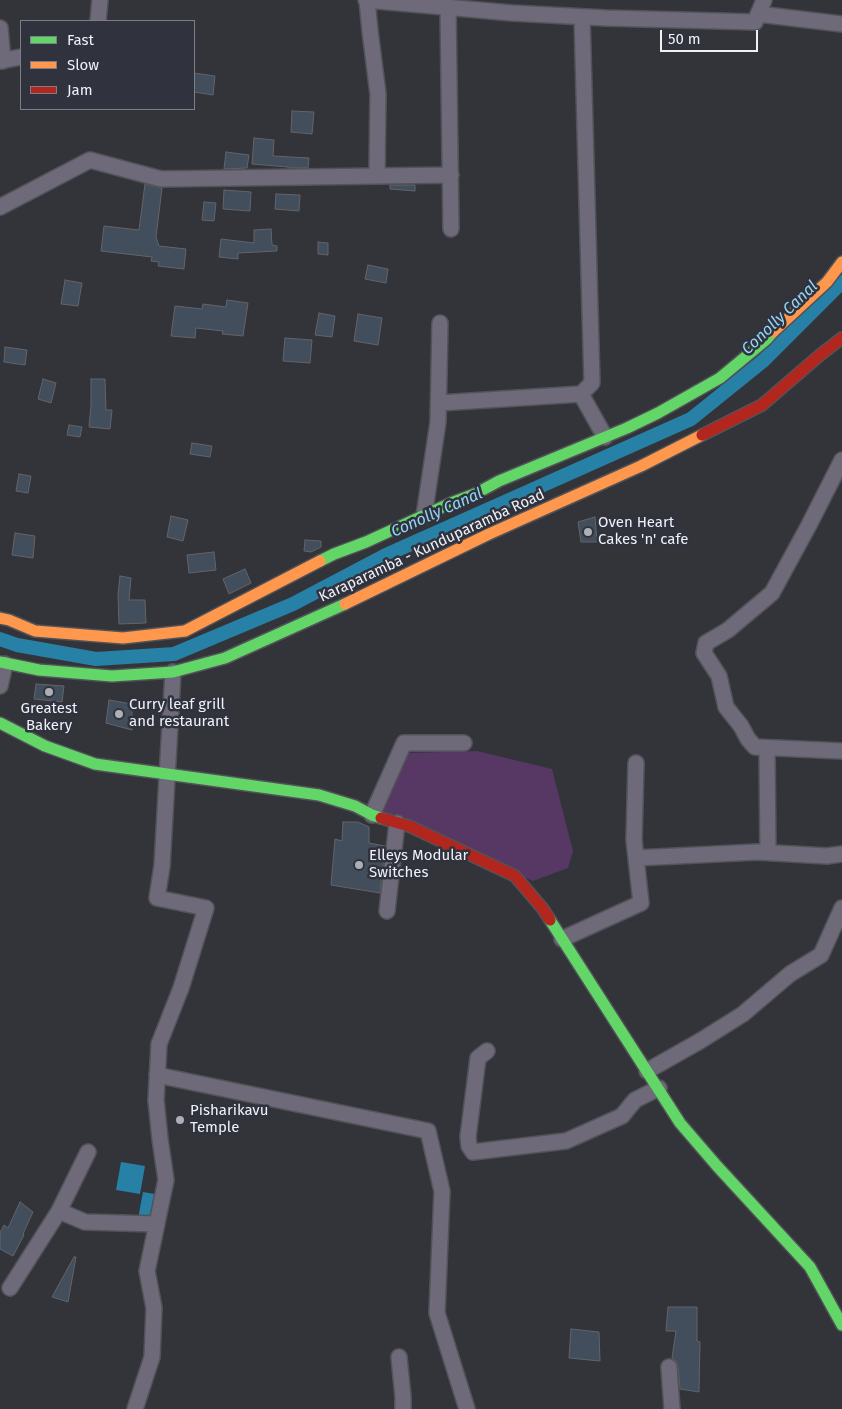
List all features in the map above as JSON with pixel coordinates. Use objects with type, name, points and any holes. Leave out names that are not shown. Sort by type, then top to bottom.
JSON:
[{"type":"street","points":[[98,20],[100,0]]},
{"type":"street","points":[[377,175],[378,94],[367,0],[422,3],[512,13],[582,17],[755,22],[761,7],[842,24]]},
{"type":"street","points":[[448,6],[451,228]]},
{"type":"street","points":[[439,403],[581,394],[592,383],[582,17]]},
{"type":"street","points":[[0,28],[2,61],[20,56]]},
{"type":"street","points":[[0,207],[90,160],[161,179],[450,175]]},
{"type":"street","points":[[0,618],[35,631],[123,638],[186,632],[334,554],[366,542],[451,502],[475,494],[499,481],[658,413],[720,378],[768,339],[780,325],[827,282],[842,262]]},
{"type":"street","points":[[424,516],[438,422],[440,323]]},
{"type":"street","name":"Karaparamba - Kunduparamba Road","points":[[3,663],[39,670],[112,676],[173,672],[225,658],[327,612],[490,534],[650,462],[762,405],[820,354],[842,338]]},
{"type":"street","points":[[581,394],[605,437]]},
{"type":"street","points":[[842,460],[772,593],[728,630],[706,643],[704,653],[719,676],[726,707],[755,747],[842,751]]},
{"type":"street","points":[[0,686],[3,663]]},
{"type":"street","points":[[135,1409],[152,1357],[154,1308],[147,1271],[166,1180],[156,1100],[158,1044],[180,988],[206,908],[156,898],[162,866],[173,672]]},
{"type":"street","points":[[0,723],[45,746],[95,764],[319,795],[408,826],[515,876],[543,909],[680,1123],[810,1267],[842,1325]]},
{"type":"street","points":[[372,815],[404,742],[464,743]]},
{"type":"street","points":[[767,748],[768,852]]},
{"type":"street","points":[[562,939],[641,903],[634,840],[636,763]]},
{"type":"street","points":[[387,911],[397,823]]},
{"type":"street","points":[[636,858],[757,852],[827,856],[842,854]]},
{"type":"street","points":[[647,1071],[743,1014],[790,974],[821,956],[842,908]]},
{"type":"street","points":[[487,1051],[478,1058],[468,1137],[469,1146],[473,1152],[566,1141],[622,1116],[635,1100],[659,1088]]},
{"type":"street","points":[[157,1075],[428,1131],[442,1191],[437,1313],[467,1409]]},
{"type":"street","points":[[10,1288],[59,1211],[88,1152]]},
{"type":"street","points":[[59,1211],[85,1222],[157,1224]]},
{"type":"street","points":[[399,1356],[403,1409]]},
{"type":"street","points":[[669,1366],[672,1409]]},
{"type":"shaded area","points":[[477,751],[552,769],[573,851],[568,868],[533,881],[380,812],[408,753]]},
{"type":"water","points":[[121,1162],[145,1166],[140,1194],[116,1190]]},
{"type":"water","points":[[143,1192],[160,1195],[156,1221],[138,1219]]},
{"type":"building","points":[[195,73],[215,76],[213,95],[195,92]]},
{"type":"building","points":[[292,111],[314,112],[312,134],[291,132]]},
{"type":"building","points":[[254,138],[274,140],[273,156],[309,158],[308,168],[252,164]]},
{"type":"building","points":[[226,152],[249,155],[247,168],[224,169]]},
{"type":"building","points":[[145,184],[162,188],[156,237],[159,246],[186,249],[184,269],[158,266],[159,262],[151,261],[152,257],[101,251],[104,226],[139,230]]},
{"type":"building","points":[[390,185],[415,185],[415,191],[390,189]]},
{"type":"building","points":[[224,190],[251,192],[250,211],[223,209]]},
{"type":"building","points":[[276,194],[300,195],[299,211],[275,209]]},
{"type":"building","points":[[204,202],[216,203],[214,221],[202,220]]},
{"type":"building","points":[[271,229],[272,245],[277,246],[277,251],[238,253],[238,259],[219,257],[221,239],[254,243],[254,230]]},
{"type":"building","points":[[318,242],[328,243],[328,255],[318,254]]},
{"type":"building","points":[[368,265],[388,269],[386,283],[365,279]]},
{"type":"building","points":[[65,280],[82,283],[78,306],[61,304]]},
{"type":"building","points":[[227,300],[248,303],[243,336],[222,334],[223,331],[196,328],[195,338],[171,336],[175,306],[202,309],[203,304],[226,307]]},
{"type":"building","points":[[319,313],[335,316],[332,337],[315,335]]},
{"type":"building","points":[[358,314],[382,318],[378,345],[354,341]]},
{"type":"building","points":[[285,338],[312,340],[310,363],[283,361]]},
{"type":"building","points":[[5,347],[27,350],[25,365],[4,362]]},
{"type":"building","points":[[43,379],[56,383],[51,403],[38,399]]},
{"type":"building","points":[[91,379],[105,379],[106,410],[112,410],[110,429],[89,427]]},
{"type":"building","points":[[69,425],[82,427],[80,437],[67,435]]},
{"type":"building","points":[[192,443],[212,446],[210,457],[190,454]]},
{"type":"building","points":[[19,474],[31,476],[28,493],[16,491]]},
{"type":"building","points":[[171,516],[188,520],[183,541],[167,537]]},
{"type":"building","name":"Oven Heart Cakes 'n' cafe","points":[[595,517],[597,542],[581,542],[578,522]]},
{"type":"building","points":[[15,533],[35,536],[33,558],[12,555]]},
{"type":"building","points":[[305,540],[321,541],[321,547],[311,552],[304,551]]},
{"type":"building","points":[[214,552],[216,570],[189,573],[187,555]]},
{"type":"building","points":[[245,569],[251,583],[229,594],[223,579]]},
{"type":"building","points":[[120,576],[131,578],[129,600],[145,600],[146,623],[119,624],[118,595]]},
{"type":"building","name":"Greatest Bakery","points":[[36,684],[64,686],[62,702],[34,699]]},
{"type":"building","name":"Curry leaf grill and restaurant","points":[[109,700],[132,704],[132,730],[106,723]]},
{"type":"building","name":"Elleys Modular Switches","points":[[343,822],[358,822],[369,827],[369,843],[385,846],[380,893],[331,885],[335,839],[342,841]]},
{"type":"building","points":[[20,1202],[33,1212],[13,1256],[0,1249],[0,1233],[4,1225],[8,1228]]},
{"type":"building","points":[[74,1257],[76,1257],[68,1302],[52,1297]]},
{"type":"building","points":[[668,1307],[697,1307],[697,1341],[700,1342],[699,1392],[680,1389],[678,1366],[672,1358],[676,1331],[666,1331]]},
{"type":"building","points":[[571,1329],[599,1332],[600,1361],[569,1358]]},
{"type":"waterway","name":"Conolly Canal","points":[[0,639],[17,645],[96,659],[174,654],[293,604],[386,555],[691,419],[763,361],[842,282]]},
{"type":"traffic: fast","points":[[320,561],[658,413],[720,378],[773,332]]},
{"type":"traffic: fast","points":[[0,662],[39,670],[112,676],[173,672],[225,658],[345,604]]},
{"type":"traffic: fast","points":[[0,723],[45,746],[95,764],[319,795],[355,806],[381,818]]},
{"type":"traffic: fast","points":[[550,920],[680,1123],[810,1267],[842,1325]]},
{"type":"traffic: slow","points":[[773,332],[827,282],[842,262]]},
{"type":"traffic: slow","points":[[345,604],[489,534],[641,466],[702,435]]},
{"type":"traffic: slow","points":[[0,618],[35,631],[123,638],[185,631],[320,561]]},
{"type":"traffic: jam","points":[[702,435],[762,405],[842,338]]},
{"type":"traffic: jam","points":[[381,818],[409,826],[515,876],[550,920]]},
{"type":"place","name":"Oven Heart Cakes 'n' cafe","points":[[588,532]]},
{"type":"place","name":"Greatest Bakery","points":[[49,692]]},
{"type":"place","name":"Curry leaf grill and restaurant","points":[[119,714]]},
{"type":"place","name":"Elleys Modular Switches","points":[[359,865]]},
{"type":"place","name":"Pisharikavu Temple","points":[[180,1120]]}]
